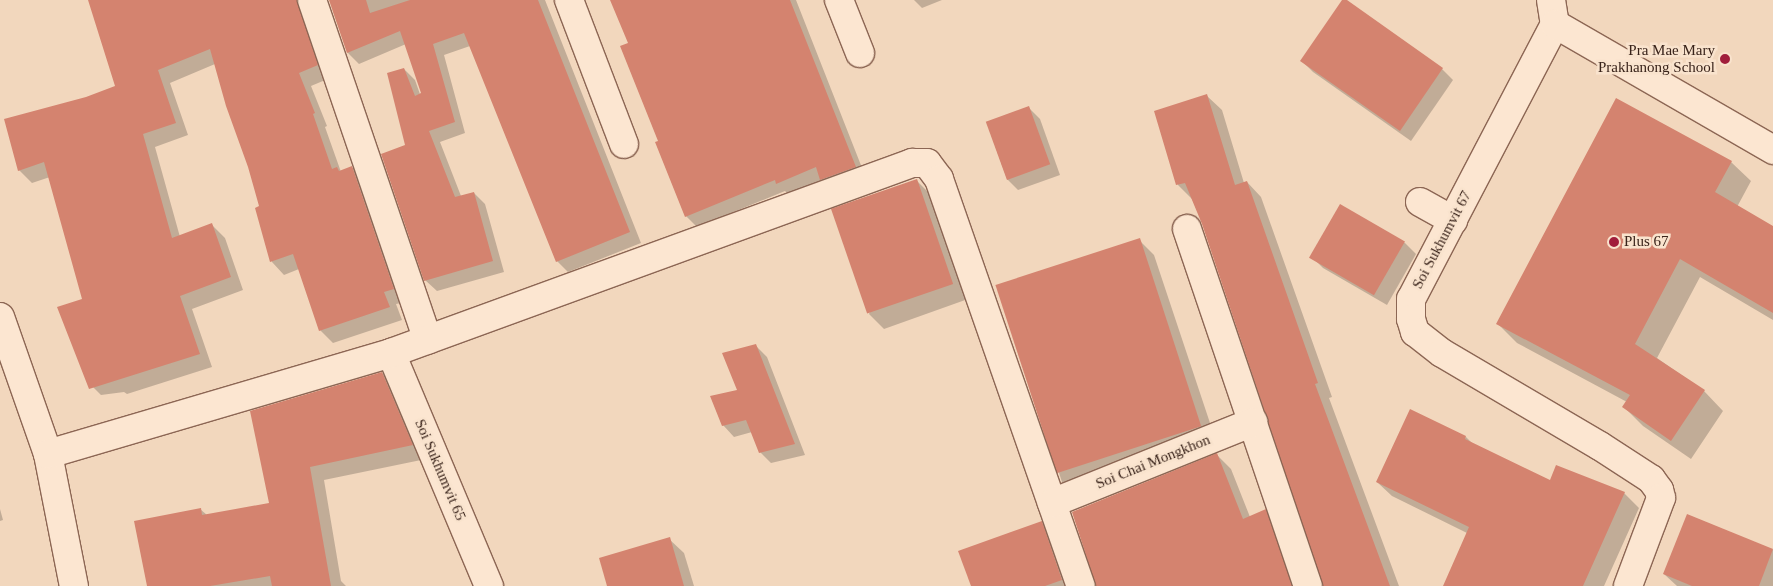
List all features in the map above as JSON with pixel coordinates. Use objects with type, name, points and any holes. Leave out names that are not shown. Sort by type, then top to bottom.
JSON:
[{"type":"street","points":[[312,0],[428,340]]},
{"type":"street","points":[[569,0],[624,144]]},
{"type":"street","points":[[839,0],[860,52]]},
{"type":"street","name":"Soi Sukhumvit 67","points":[[1628,586],[1661,498],[1659,490],[1651,479],[1600,446],[1442,353],[1415,332],[1411,319],[1411,299],[1453,220],[1554,12],[1773,150]]},
{"type":"street","points":[[48,454],[391,353],[912,163],[927,163],[939,179],[1081,586]]},
{"type":"street","points":[[1420,202],[1453,220]]},
{"type":"street","points":[[1187,229],[1308,586]]},
{"type":"street","points":[[0,317],[48,454],[74,586]]},
{"type":"street","name":"Soi Sukhumvit 65","points":[[391,353],[489,586]]},
{"type":"street","name":"Soi Chai Mongkhon","points":[[1052,503],[1253,422]]},
{"type":"building","points":[[88,0],[297,0],[318,65],[299,73],[315,113],[313,114],[332,169],[337,167],[339,171],[352,166],[394,289],[384,292],[390,307],[319,331],[293,254],[270,262],[255,208],[259,206],[248,167],[226,106],[210,49],[158,70],[176,123],[143,134],[172,238],[212,223],[231,277],[180,296],[200,354],[89,389],[57,307],[82,299],[44,162],[18,171],[4,119],[86,97],[115,86]]},
{"type":"building","points":[[329,0],[366,0],[370,13],[410,0],[538,0],[630,232],[556,262],[464,33],[433,44],[455,122],[429,131],[455,197],[474,192],[493,261],[424,281],[381,154],[405,145],[387,73],[404,68],[415,96],[421,93],[400,31],[347,53]]},
{"type":"building","points":[[610,0],[790,0],[856,167],[820,180],[816,167],[776,184],[775,180],[685,217],[655,142],[658,141],[620,46],[628,43]]},
{"type":"building","points":[[1342,0],[1347,0],[1443,68],[1400,131],[1300,61]]},
{"type":"building","points":[[1207,94],[1235,185],[1247,181],[1318,383],[1315,384],[1390,586],[1323,586],[1202,224],[1185,183],[1176,185],[1154,111]]},
{"type":"building","name":"Plus 67","points":[[1616,98],[1732,161],[1715,192],[1773,226],[1773,313],[1680,259],[1635,344],[1705,390],[1671,441],[1622,407],[1630,395],[1496,324]]},
{"type":"building","points":[[1029,106],[1050,164],[1007,180],[986,122]]},
{"type":"building","points":[[917,179],[953,284],[867,314],[831,209]]},
{"type":"building","points":[[1340,204],[1405,242],[1374,295],[1309,258]]},
{"type":"building","points":[[1140,238],[1201,426],[1057,473],[995,285]]},
{"type":"building","points":[[756,344],[795,444],[759,453],[746,420],[722,426],[710,396],[737,390],[722,353]]},
{"type":"building","points":[[382,372],[413,445],[310,467],[331,586],[272,586],[270,576],[210,586],[147,586],[134,521],[201,508],[202,515],[269,503],[250,411]]},
{"type":"building","points":[[1410,409],[1466,436],[1465,439],[1550,480],[1556,465],[1625,492],[1583,586],[1443,586],[1469,527],[1376,482]]},
{"type":"building","points":[[1217,453],[1243,519],[1266,509],[1292,586],[1096,586],[1072,512]]},
{"type":"building","points":[[1687,514],[1773,549],[1759,586],[1692,586],[1663,574]]},
{"type":"building","points":[[1042,521],[1062,580],[1045,586],[971,586],[958,551]]},
{"type":"building","points":[[670,537],[684,586],[607,586],[599,558]]},
{"type":"place","name":"Pra Mae Mary Prakhanong School","points":[[1725,59]]},
{"type":"place","name":"Plus 67","points":[[1614,242]]}]
